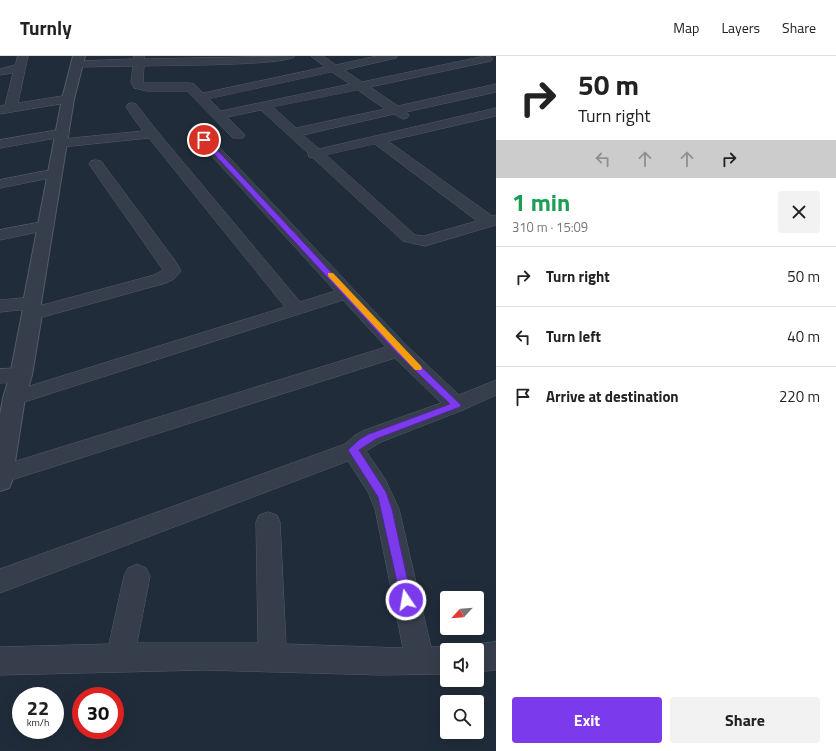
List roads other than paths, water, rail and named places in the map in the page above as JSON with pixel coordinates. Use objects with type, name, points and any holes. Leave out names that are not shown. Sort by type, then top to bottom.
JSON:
[{"type":"street","points":[[23,56],[6,109],[68,99]]},
{"type":"street","points":[[290,56],[265,60],[79,60],[68,99],[21,375],[14,398],[1,478],[399,350]]},
{"type":"street","points":[[320,56],[335,69],[424,129]]},
{"type":"street","points":[[201,97],[392,56]]},
{"type":"street","points":[[219,115],[486,58],[494,81],[396,111],[293,133]]},
{"type":"street","points":[[139,59],[138,85],[147,87],[190,87],[238,135]]},
{"type":"street","points":[[0,72],[20,68]]},
{"type":"street","points":[[264,106],[314,154],[410,238],[425,241],[492,220]]},
{"type":"street","points":[[132,108],[297,310]]},
{"type":"street","points":[[314,154],[496,112]]},
{"type":"street","points":[[0,144],[62,138],[152,134]]},
{"type":"street","points":[[377,139],[492,220]]},
{"type":"street","points":[[204,140],[348,293],[399,350],[456,405]]},
{"type":"street","points":[[0,306],[32,308],[160,279],[172,271],[170,266],[96,164]]},
{"type":"street","points":[[0,184],[55,173]]},
{"type":"street","points":[[0,235],[46,226]]},
{"type":"street","points":[[14,398],[348,293]]},
{"type":"street","points":[[0,376],[21,375]]},
{"type":"street","points":[[0,581],[353,450],[363,441],[373,436],[456,405],[496,387]]},
{"type":"street","points":[[353,450],[376,484],[387,509],[420,662]]},
{"type":"street","points":[[268,522],[272,657]]},
{"type":"street","points":[[120,656],[137,576]]},
{"type":"street","points":[[0,661],[120,656],[272,657],[420,662],[440,661]]},
{"type":"street","points":[[484,657],[496,656]]}]
